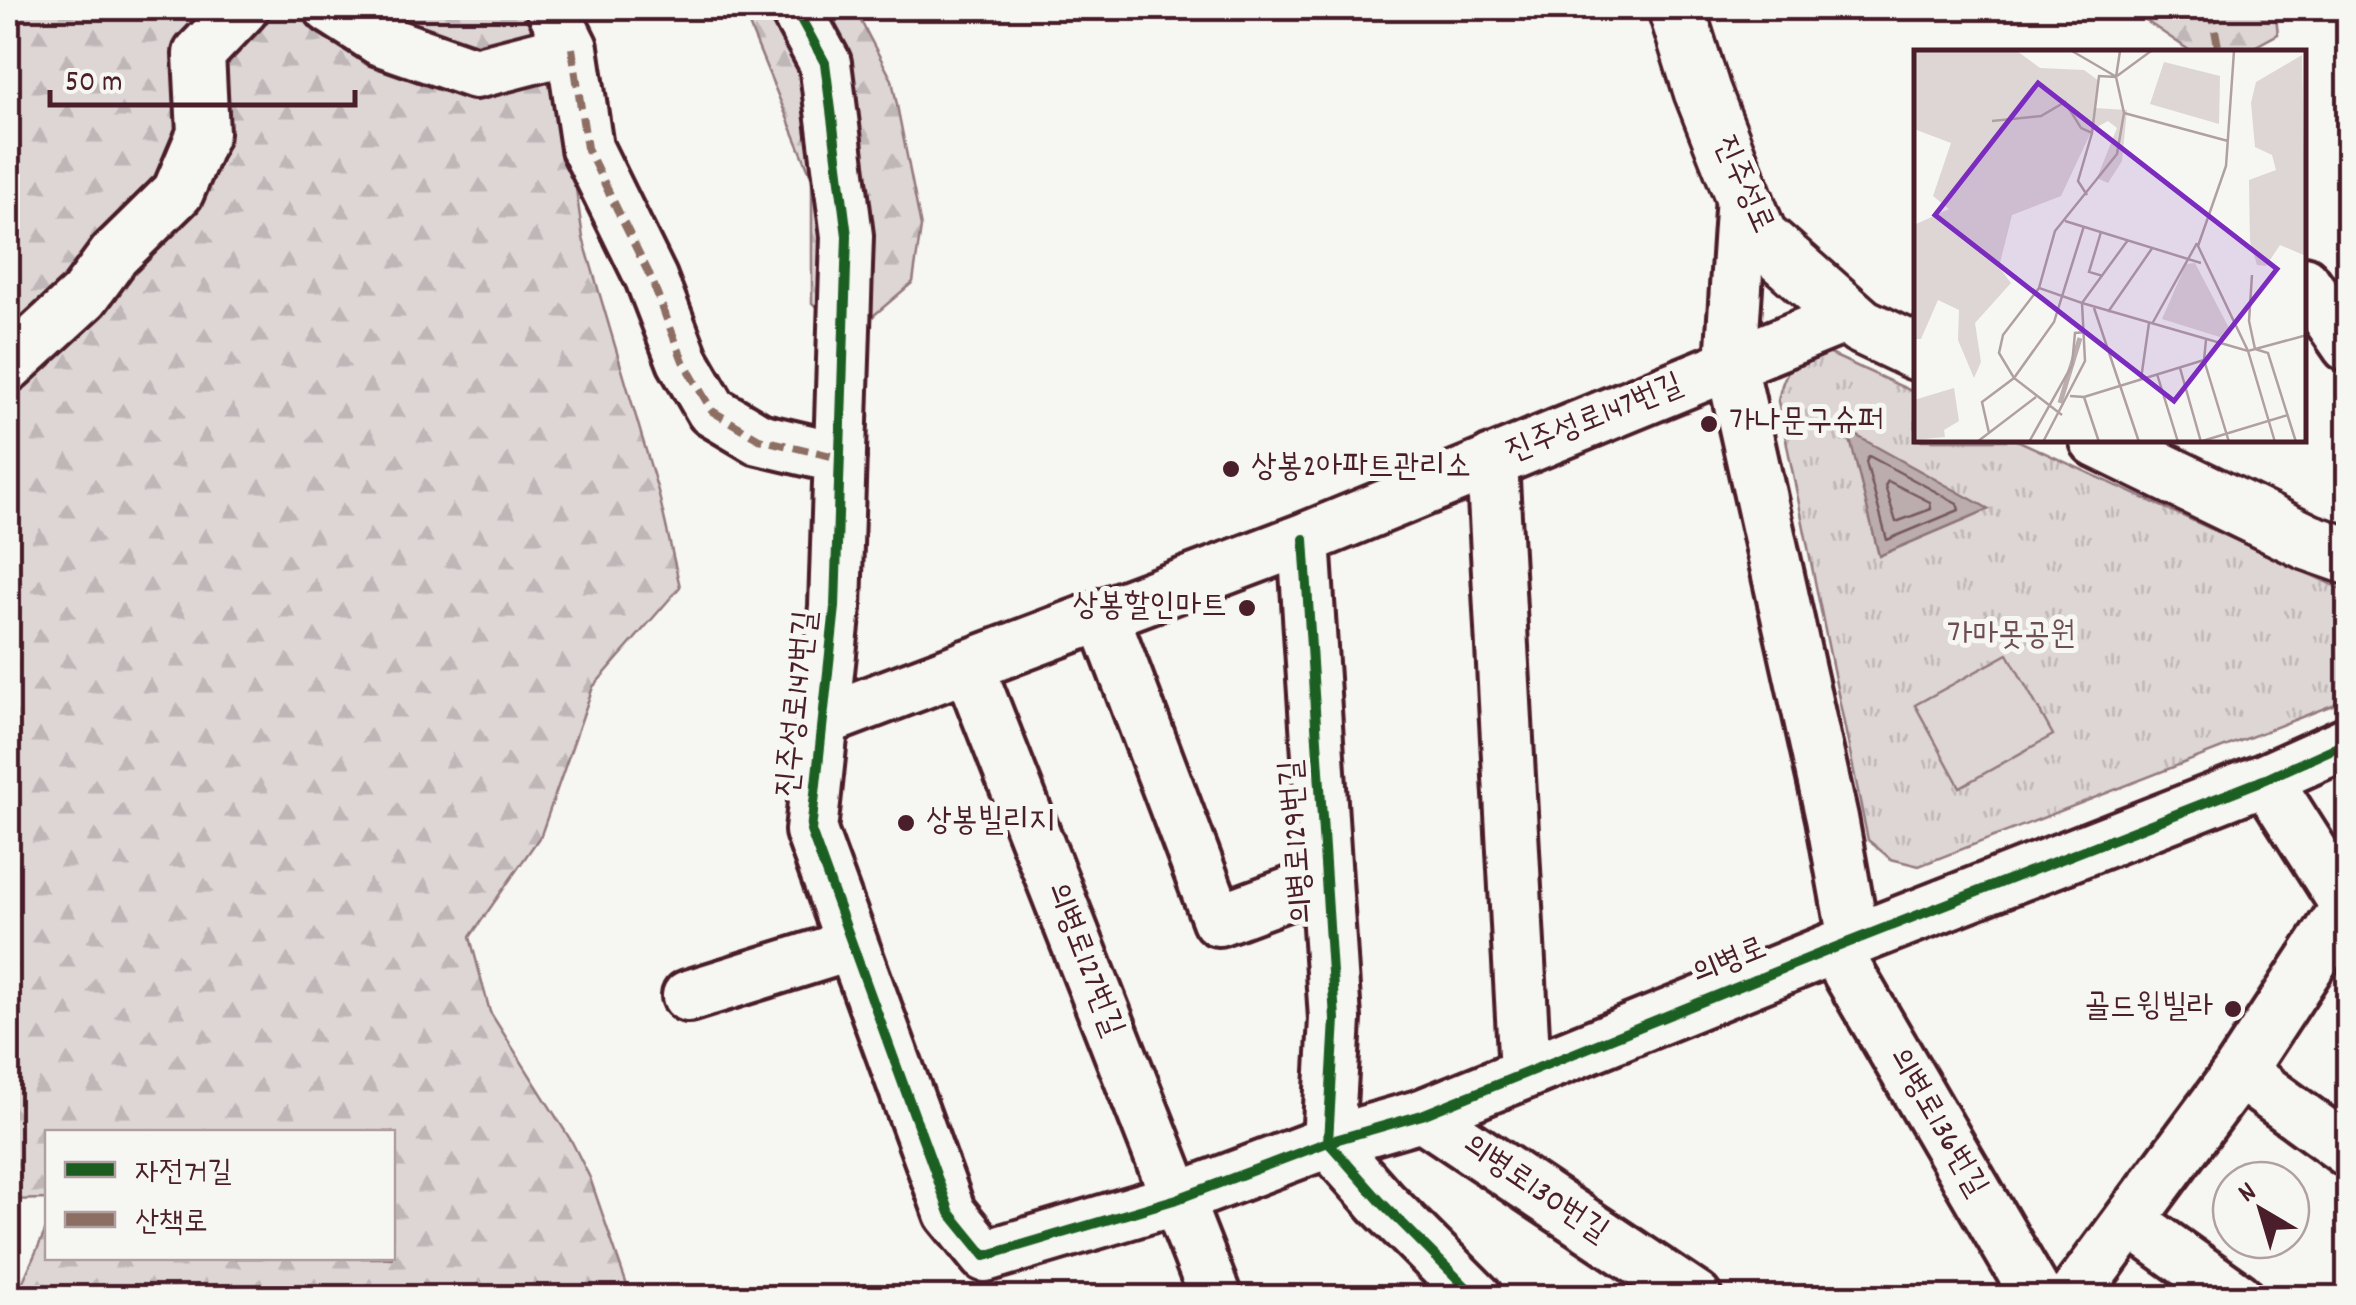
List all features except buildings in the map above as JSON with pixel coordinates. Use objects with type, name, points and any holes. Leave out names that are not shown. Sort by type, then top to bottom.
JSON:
[{"type":"main road","name":"진주성로","points":[[1676,8],[1702,91],[1758,236],[1861,326],[1914,351]]},
{"type":"main road","points":[[2102,442],[2308,542],[2348,556]]},
{"type":"street","points":[[8,366],[84,296],[114,255],[178,192],[203,133],[199,54],[243,8]]},
{"type":"street","points":[[330,8],[380,40],[475,73],[562,28],[587,148],[650,278],[684,361],[712,411],[759,440],[840,458]]},
{"type":"street","name":"진주성로147번길","points":[[795,8],[825,63],[847,236],[835,607],[810,831],[950,1213],[985,1277],[1328,1142]]},
{"type":"street","points":[[1742,194],[1731,364],[1832,818],[1844,944]]},
{"type":"street","points":[[2306,285],[2348,346]]},
{"type":"street","name":"진주성로147번길","points":[[824,720],[1304,540],[1846,317],[1861,326]]},
{"type":"street","points":[[1492,462],[1525,1073]]},
{"type":"street","name":"의병로129번길","points":[[1304,540],[1336,1018],[1328,1142]]},
{"type":"street","points":[[1103,615],[1218,920],[1326,880]]},
{"type":"street","name":"의병로127번길","points":[[968,666],[1216,1298]]},
{"type":"street","name":"의병로","points":[[1328,1142],[1422,1115],[2266,779],[2348,742]]},
{"type":"street","points":[[2072,1298],[2239,1072],[2348,908],[2266,779]]},
{"type":"street","name":"의병로136번길","points":[[1844,944],[2038,1298]]},
{"type":"street","points":[[688,996],[852,945]]},
{"type":"street","points":[[2239,1072],[2348,1152]]},
{"type":"street","name":"의병로130번길","points":[[1422,1115],[1696,1298]]},
{"type":"street","points":[[1328,1142],[1380,1202],[1477,1298]]},
{"type":"street","points":[[2130,1221],[2238,1298]]},
{"type":"green space","points":[[8,8],[566,8],[554,35],[583,238],[658,491],[680,587],[593,687],[541,835],[470,937],[490,1012],[572,1142],[590,1178],[631,1297],[16,1297],[45,1232],[45,1260],[395,1260],[395,1130],[45,1130],[45,1199],[8,1200]]},
{"type":"green space","points":[[742,8],[854,8],[892,80],[921,227],[913,282],[852,334],[812,303],[812,178]]},
{"type":"green space","points":[[2127,8],[2275,8],[2278,34],[2249,50],[2189,50]]},
{"type":"green space","name":"가마못공원","points":[[1826,352],[1914,392],[1914,442],[2021,442],[2348,592],[2348,693],[2343,701],[1919,866],[1891,859],[1868,840],[1778,401],[1787,373],[1805,357]]},
{"type":"green space","points":[[2008,654],[2053,735],[1960,787],[1915,705]]},
{"type":"water","points":[[1848,431],[1989,509],[1879,556]]},
{"type":"marked path","points":[[2211,8],[2219,50]]},
{"type":"marked path","points":[[572,48],[587,148],[651,278],[683,361],[712,411],[759,439],[840,458]]},
{"type":"cycle path","points":[[795,8],[825,63],[847,236],[835,607],[811,831],[950,1213],[985,1256],[1177,1199],[1328,1142],[1335,1019],[1304,539]]},
{"type":"cycle path","points":[[1477,1298],[1381,1202],[1328,1142],[1422,1115],[2266,779],[2348,742]]},
{"type":"place","name":"가나문구슈퍼","points":[[1709,424]]},
{"type":"place","name":"상봉2아파트관리소","points":[[1231,469]]},
{"type":"place","name":"상봉할인마트","points":[[1247,608]]},
{"type":"place","name":"상봉빌리지","points":[[906,823]]},
{"type":"place","name":"골드윙빌라","points":[[2233,1009]]}]
